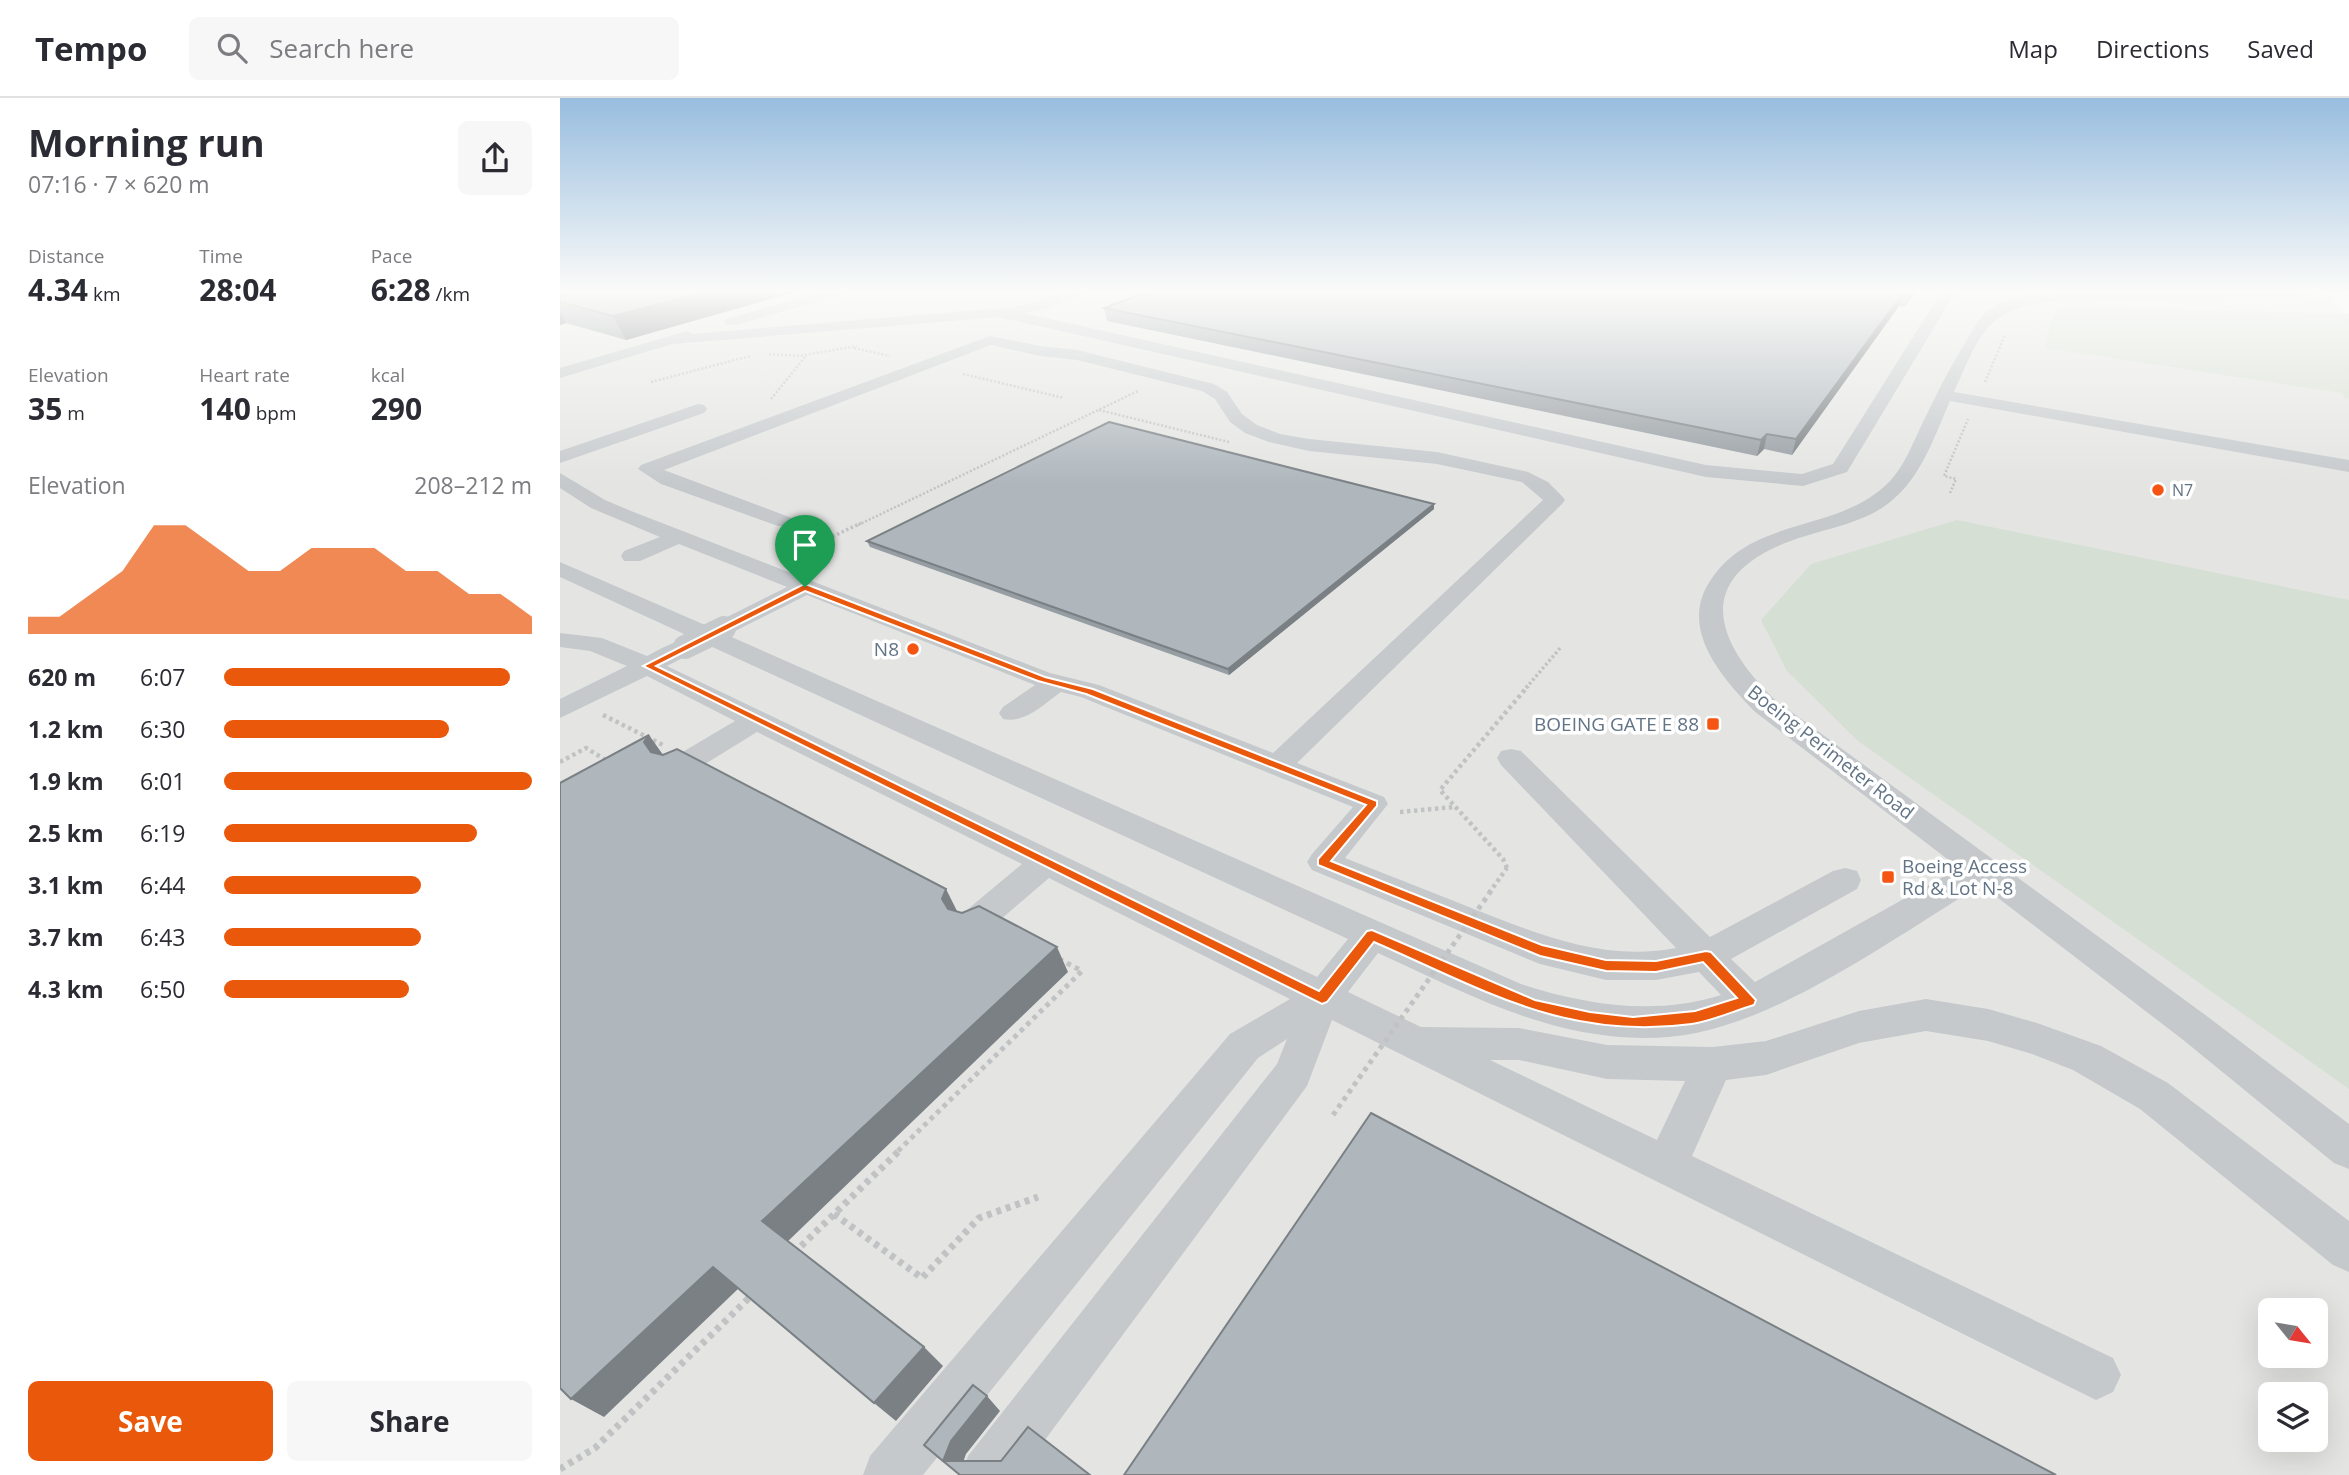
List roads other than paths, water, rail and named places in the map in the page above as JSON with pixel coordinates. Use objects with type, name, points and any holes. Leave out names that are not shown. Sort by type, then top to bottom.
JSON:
[{"type":"lane","points":[[563,370],[616,355]]},
{"type":"lane","points":[[785,522],[668,481],[648,468],[949,355]]},
{"type":"lane","points":[[1078,355],[1208,387],[1221,396],[1236,418],[1251,429],[1275,438],[1309,445],[1437,457],[1528,478],[1555,500],[1277,766]]},
{"type":"lane","points":[[1191,355],[1706,471],[1803,480],[1840,468],[1909,355]]},
{"type":"lane","name":"Boeing Perimeter Road","points":[[1967,355],[1911,467],[1889,494],[1852,515],[1779,538],[1742,558],[1728,571],[1713,596],[1712,619],[1720,649],[1731,669],[1764,705],[2195,1028],[2349,1149]]},
{"type":"lane","points":[[1944,396],[2349,466]]},
{"type":"lane","points":[[560,457],[698,409]]},
{"type":"lane","points":[[560,480],[598,504],[678,537],[1056,683],[1090,691],[1373,804],[1323,862],[1540,950],[1606,966],[1656,966],[1706,956],[1845,880]]},
{"type":"lane","points":[[632,556],[678,537]]},
{"type":"lane","points":[[560,569],[1372,935],[1533,1005],[1590,1018],[1633,1023],[1695,1017],[1749,1000],[1792,981],[1983,869]]},
{"type":"lane","points":[[560,710],[805,587]]},
{"type":"lane","points":[[560,640],[607,645],[1045,863],[2096,1375]]},
{"type":"lane","points":[[1013,713],[1056,683]]},
{"type":"lane","points":[[560,688],[597,691]]},
{"type":"lane","points":[[675,758],[756,721]]},
{"type":"lane","points":[[1511,758],[1749,1000]]},
{"type":"lane","points":[[974,923],[1045,863]]},
{"type":"lane","points":[[987,1475],[1293,1074],[1322,998],[1372,935]]},
{"type":"lane","points":[[889,1475],[1244,1046],[1322,998]]},
{"type":"lane","points":[[1415,1043],[1519,1044],[1607,1062],[1713,1063],[1766,1058],[1859,1027],[1926,1015],[1988,1026],[2037,1039],[2087,1058],[2154,1096],[2349,1249]]},
{"type":"lane","points":[[1666,1166],[1713,1063]]},
{"type":"place","name":"N7","points":[[2158,490]]},
{"type":"place","name":"N8","points":[[913,649]]},
{"type":"place","name":"BOEING GATE E 88","points":[[1713,724]]},
{"type":"place","name":"Boeing Access Rd & Lot N-8","points":[[1888,877]]}]
